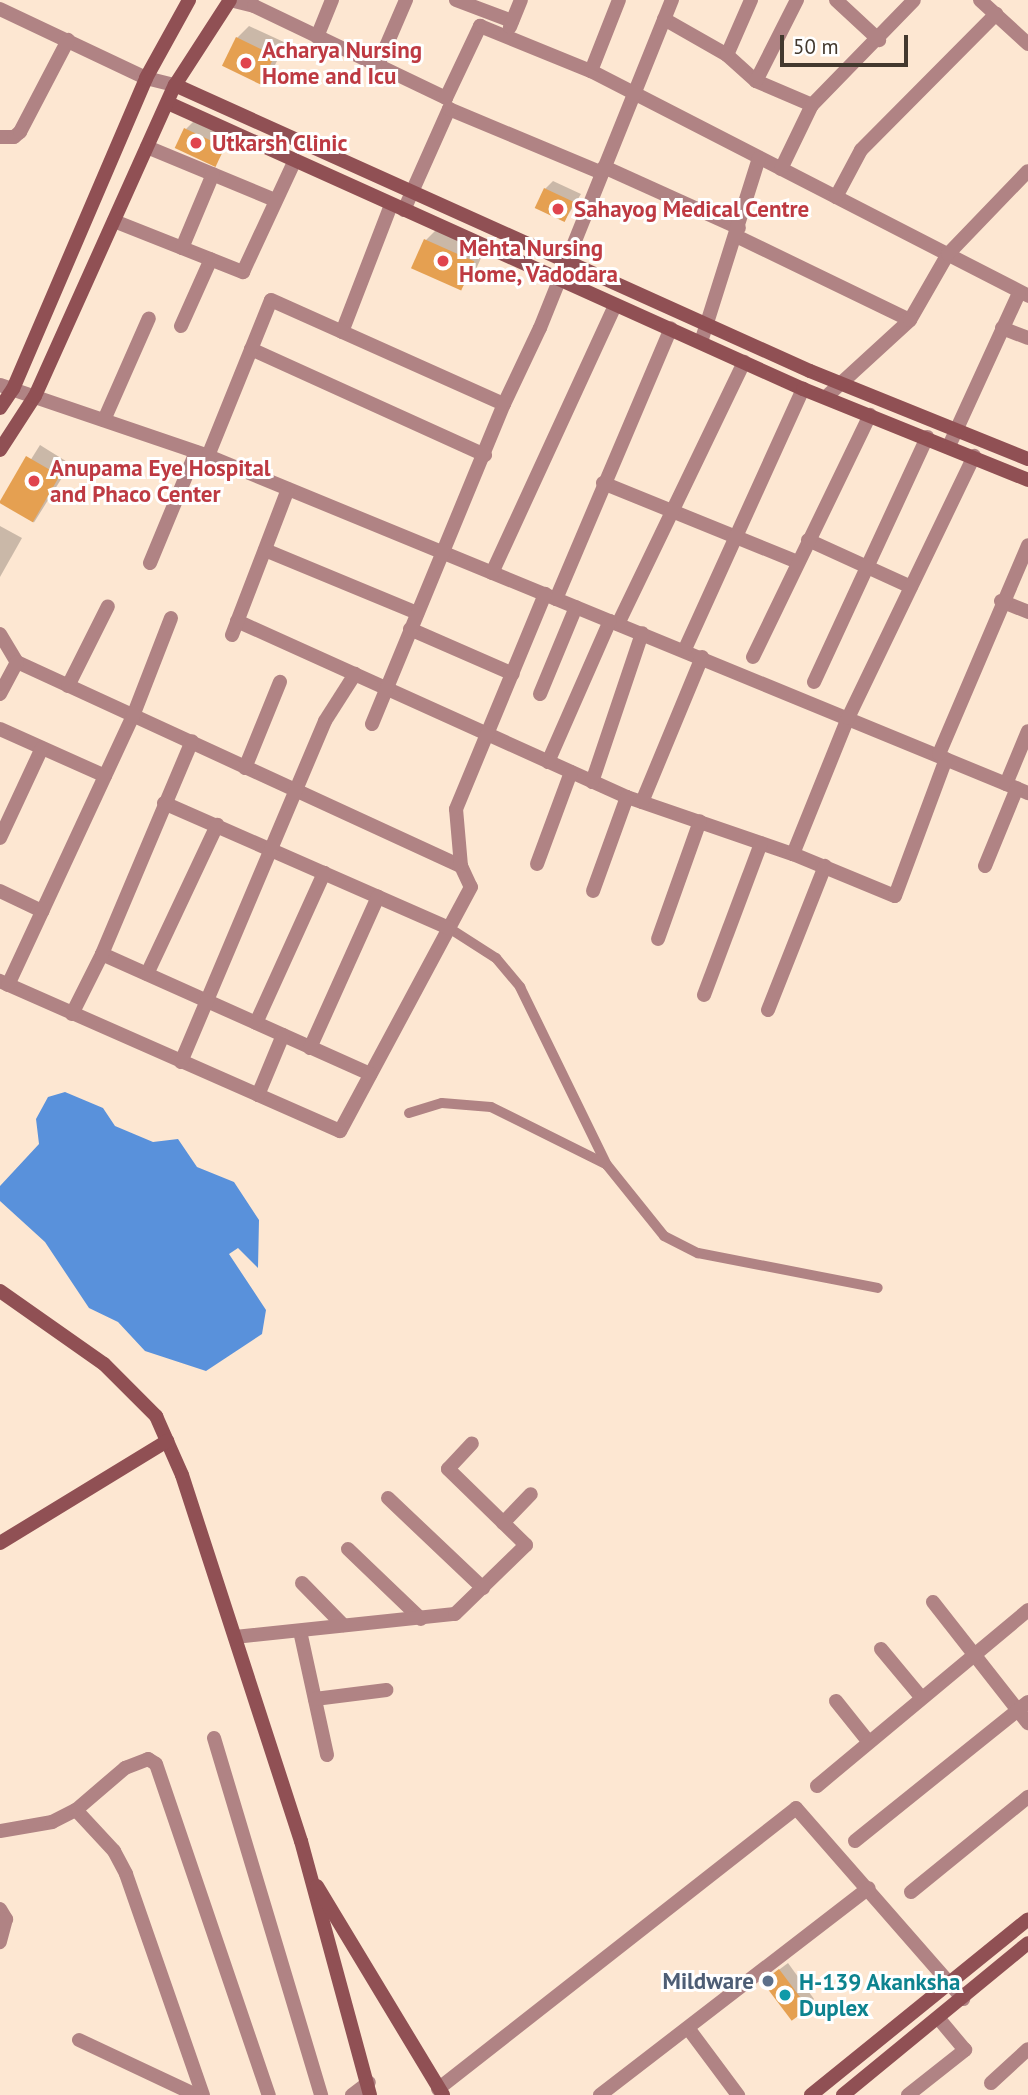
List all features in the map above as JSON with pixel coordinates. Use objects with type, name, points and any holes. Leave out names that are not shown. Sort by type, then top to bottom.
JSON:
[{"type":"street","points":[[0,408],[146,78],[189,0]]},
{"type":"street","points":[[0,450],[35,396],[175,85],[230,0],[255,3],[317,37],[446,98],[480,26],[591,71],[1023,295],[1002,328],[949,446]]},
{"type":"street","points":[[317,37],[332,0]]},
{"type":"street","points":[[377,65],[406,0]]},
{"type":"street","points":[[456,0],[512,21]]},
{"type":"street","points":[[506,38],[521,0]]},
{"type":"street","points":[[591,71],[619,0]]},
{"type":"street","points":[[372,724],[504,404],[540,328],[557,279],[636,96],[672,0]]},
{"type":"street","points":[[727,55],[751,0]]},
{"type":"street","points":[[755,81],[797,0]]},
{"type":"street","points":[[836,0],[878,40]]},
{"type":"street","points":[[980,0],[1027,42]]},
{"type":"street","points":[[781,169],[812,105],[878,40],[910,1]]},
{"type":"street","points":[[0,9],[146,78],[175,85],[841,383],[1028,459]]},
{"type":"street","points":[[836,197],[861,149],[996,14]]},
{"type":"street","points":[[664,19],[727,55],[755,81],[812,105]]},
{"type":"street","points":[[0,137],[14,137],[20,132],[68,40]]},
{"type":"street","points":[[146,78],[168,103],[803,389],[1028,480]]},
{"type":"street","points":[[342,332],[398,207],[413,193],[449,109],[603,170],[737,232],[910,320]]},
{"type":"street","points":[[147,147],[275,200]]},
{"type":"street","points":[[701,342],[759,158]]},
{"type":"street","points":[[114,221],[243,272],[295,160]]},
{"type":"street","points":[[826,397],[910,320],[948,254],[1028,171]]},
{"type":"street","points":[[182,248],[213,174]]},
{"type":"street","points":[[181,326],[211,259]]},
{"type":"street","points":[[150,563],[251,349],[271,300],[504,404]]},
{"type":"street","points":[[492,572],[615,305]]},
{"type":"street","points":[[104,420],[149,318]]},
{"type":"street","points":[[171,618],[133,716],[42,911],[4,983],[340,1131],[471,887],[461,866],[456,809],[513,674],[551,596],[671,328]]},
{"type":"street","points":[[1002,328],[1028,338]]},
{"type":"street","points":[[251,349],[485,455]]},
{"type":"street","points":[[548,762],[614,623],[674,511],[744,362]]},
{"type":"street","points":[[7,387],[202,454],[614,623],[685,649],[1017,788]]},
{"type":"street","points":[[685,649],[803,389]]},
{"type":"street","points":[[753,657],[870,415]]},
{"type":"street","points":[[814,682],[927,437]]},
{"type":"street","points":[[793,854],[848,718],[974,456]]},
{"type":"street","points":[[603,482],[798,562]]},
{"type":"street","points":[[288,489],[235,628],[355,674],[627,797],[761,842],[895,896],[942,756],[1001,601],[1028,545]]},
{"type":"street","points":[[808,540],[911,587]]},
{"type":"street","points":[[265,550],[416,613]]},
{"type":"street","points":[[1001,601],[1028,612]]},
{"type":"street","points":[[68,686],[108,606]]},
{"type":"street","points":[[540,694],[576,607]]},
{"type":"street","points":[[410,629],[513,674]]},
{"type":"street","points":[[592,782],[642,633]]},
{"type":"street","points":[[0,634],[17,662],[461,866]]},
{"type":"street","points":[[642,802],[702,657]]},
{"type":"street","points":[[0,694],[17,662]]},
{"type":"street","points":[[181,1062],[204,999],[325,721],[355,674]]},
{"type":"street","points":[[245,768],[280,682]]},
{"type":"street","points":[[0,729],[105,776]]},
{"type":"street","points":[[985,866],[1017,788],[1028,731]]},
{"type":"street","points":[[72,1014],[102,954],[192,741]]},
{"type":"street","points":[[0,838],[42,748]]},
{"type":"street","points":[[537,864],[571,772]]},
{"type":"street","points":[[593,891],[627,797]]},
{"type":"street","points":[[164,803],[449,928]]},
{"type":"street","points":[[658,939],[700,821]]},
{"type":"street","points":[[147,974],[216,825]]},
{"type":"street","points":[[704,995],[761,842]]},
{"type":"street","points":[[768,1010],[825,866]]},
{"type":"street","points":[[256,1023],[324,873]]},
{"type":"street","points":[[0,891],[42,911]]},
{"type":"street","points":[[310,1048],[379,897]]},
{"type":"street","points":[[102,954],[370,1074]]},
{"type":"street","points":[[258,1095],[283,1035]]},
{"type":"street","points":[[0,1291],[104,1364],[156,1416],[167,1441],[235,1637],[307,1870],[370,2088],[352,2095]]},
{"type":"street","points":[[0,1543],[167,1441]]},
{"type":"street","points":[[235,1637],[456,1615],[526,1545],[448,1469],[472,1443]]},
{"type":"street","points":[[503,1523],[531,1494]]},
{"type":"street","points":[[388,1498],[483,1588]]},
{"type":"street","points":[[348,1549],[421,1619]]},
{"type":"street","points":[[302,1583],[342,1625]]},
{"type":"street","points":[[933,1602],[974,1653],[1023,1706],[1028,1723]]},
{"type":"street","points":[[817,1786],[920,1697],[1028,1610]]},
{"type":"street","points":[[300,1631],[327,1755]]},
{"type":"street","points":[[881,1648],[920,1697]]},
{"type":"street","points":[[315,1699],[386,1690]]},
{"type":"street","points":[[836,1701],[869,1741]]},
{"type":"street","points":[[855,1841],[1023,1706]]},
{"type":"street","points":[[214,1738],[321,2095]]},
{"type":"street","points":[[0,1831],[52,1822],[76,1810],[137,1761],[148,1759],[163,1773],[269,2095]]},
{"type":"street","points":[[911,1892],[1028,1797]]},
{"type":"street","points":[[307,1870],[441,2092],[796,1808],[869,1888],[963,1999]]},
{"type":"street","points":[[76,1810],[114,1851],[126,1874],[203,2095]]},
{"type":"street","points":[[600,2095],[869,1888]]},
{"type":"street","points":[[0,1909],[6,1919],[0,1942]]},
{"type":"street","points":[[811,2095],[1028,1919]]},
{"type":"street","points":[[843,2095],[1028,1944]]},
{"type":"street","points":[[908,2095],[965,2050],[939,2019]]},
{"type":"street","points":[[688,2028],[738,2095]]},
{"type":"street","points":[[79,2040],[196,2095]]},
{"type":"street","points":[[990,2083],[1028,2049]]},
{"type":"lane","points":[[449,928],[496,958],[520,987],[607,1165],[630,1199],[677,1245],[698,1253],[878,1288]]},
{"type":"lane","points":[[409,1113],[442,1103],[491,1107],[607,1165]]},
{"type":"water","points":[[65,1092],[103,1108],[115,1126],[153,1142],[178,1139],[197,1167],[234,1182],[259,1220],[258,1268],[238,1248],[229,1254],[266,1310],[262,1334],[206,1371],[145,1351],[118,1322],[89,1308],[45,1242],[0,1201],[0,1186],[39,1144],[36,1119],[48,1097]]},
{"type":"building","points":[[236,37],[275,56],[261,85],[222,66]]},
{"type":"building","points":[[184,128],[225,147],[215,167],[175,148]]},
{"type":"building","points":[[544,188],[574,202],[565,222],[535,208]]},
{"type":"building","points":[[424,239],[474,261],[461,291],[411,268]]},
{"type":"building","points":[[26,456],[60,476],[33,522],[0,503]]},
{"type":"building","name":"H-139 Akanksha Duplex","points":[[779,1969],[808,2008],[792,2021],[762,1982]]},
{"type":"place","name":"Acharya Nursing Home and Icu","points":[[246,63]]},
{"type":"place","name":"Utkarsh Clinic","points":[[196,143]]},
{"type":"place","name":"Sahayog Medical Centre","points":[[558,209]]},
{"type":"place","name":"Mehta Nursing Home, Vadodara","points":[[443,261]]},
{"type":"place","name":"Anupama Eye Hospital and Phaco Center","points":[[34,481]]},
{"type":"place","name":"Mildware","points":[[768,1981]]},
{"type":"place","name":"H-139 Akanksha Duplex","points":[[785,1995]]}]
